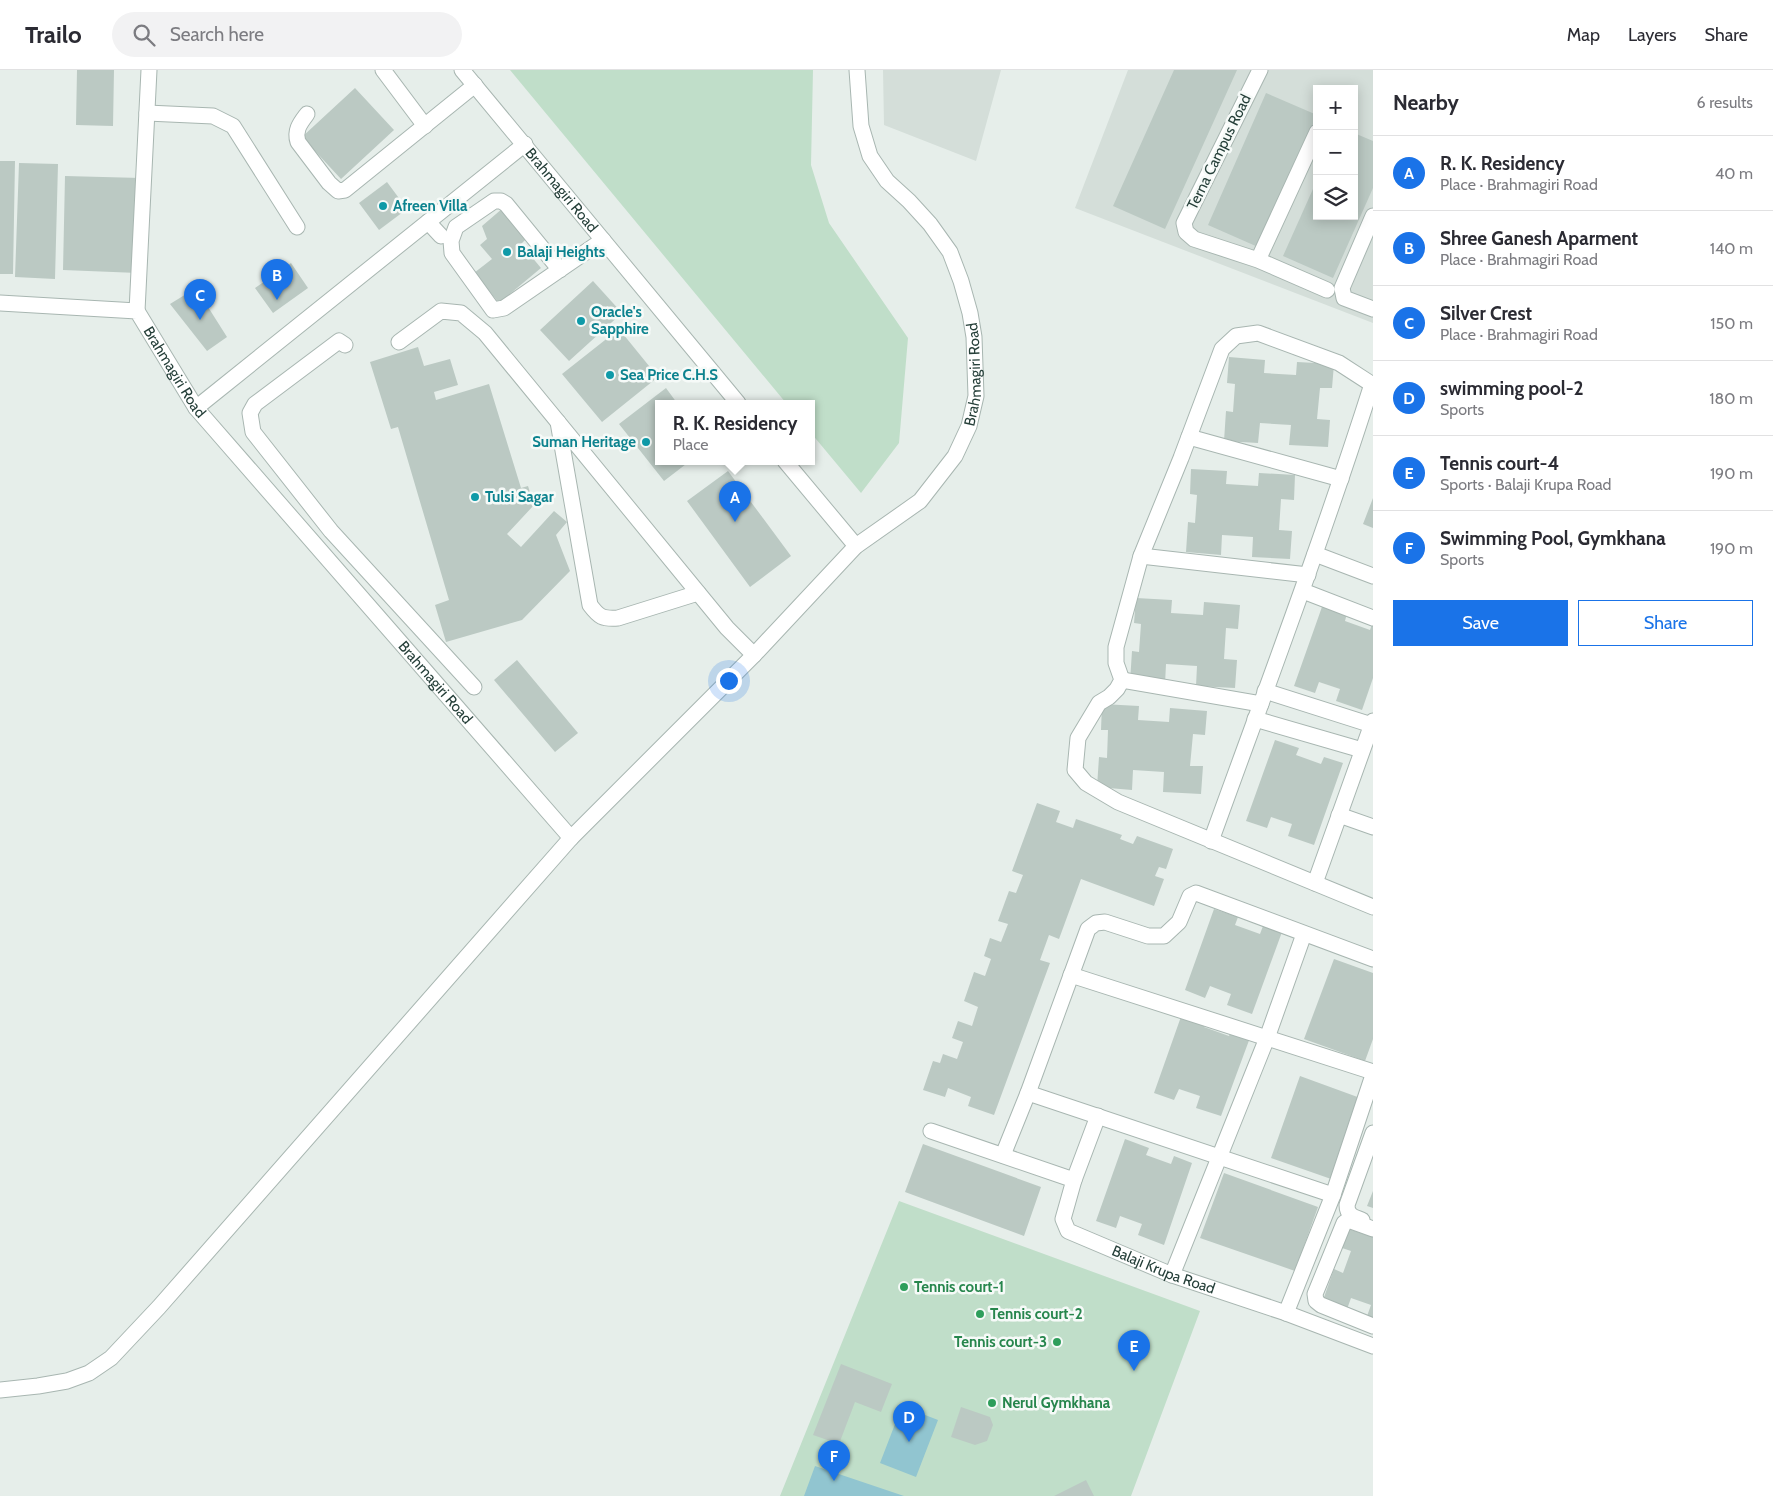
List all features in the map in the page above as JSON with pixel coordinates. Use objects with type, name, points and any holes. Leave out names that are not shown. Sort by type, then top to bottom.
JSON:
[{"type":"street","points":[[137,311],[149,70]]},
{"type":"street","points":[[384,70],[425,126]]},
{"type":"street","name":"Brahmagiri Road","points":[[462,70],[736,400]]},
{"type":"street","name":"Brahmagiri Road","points":[[0,303],[137,311],[196,408],[571,838],[754,655],[856,546],[920,501],[955,456],[969,426],[976,396],[974,337],[962,281],[950,252],[930,224],[887,181],[870,156],[861,126],[857,70]]},
{"type":"street","name":"Terna Campus Road","points":[[1260,70],[1184,222],[1186,232],[1194,239],[1258,260],[1327,290]]},
{"type":"street","points":[[308,114],[298,126],[296,137],[298,142],[329,183],[338,191],[345,190],[475,85]]},
{"type":"street","points":[[147,113],[213,116],[233,126],[260,157],[297,227]]},
{"type":"street","points":[[1258,260],[1313,141]]},
{"type":"street","points":[[196,408],[524,144]]},
{"type":"street","points":[[560,270],[506,204],[501,202],[494,202],[456,227],[451,241],[452,253],[493,310],[504,308],[560,270],[603,240]]},
{"type":"street","points":[[1373,216],[1342,288],[1344,298],[1373,309]]},
{"type":"street","points":[[428,222],[441,236]]},
{"type":"street","points":[[399,342],[441,311],[461,313],[485,333],[727,628],[754,655]]},
{"type":"street","points":[[1211,841],[1303,591],[1372,384],[1339,363],[1258,333],[1236,336],[1222,349],[1141,556],[1116,648],[1116,663],[1122,680],[1118,689],[1099,703],[1078,738],[1075,770],[1086,783],[1118,802],[1211,841],[1373,907]]},
{"type":"street","points":[[345,345],[339,341],[254,404],[250,413],[253,432],[331,531],[474,687]]},
{"type":"street","points":[[558,422],[590,605],[598,616],[608,619],[618,618],[698,593]]},
{"type":"street","points":[[1189,437],[1341,479]]},
{"type":"street","points":[[789,465],[856,546]]},
{"type":"street","points":[[315,544],[331,531]]},
{"type":"street","points":[[1315,554],[1373,576]]},
{"type":"street","points":[[1141,556],[1308,575]]},
{"type":"street","points":[[1303,591],[1373,618]]},
{"type":"street","points":[[1122,680],[1263,698],[1372,723],[1314,883]]},
{"type":"street","points":[[1255,719],[1362,750]]},
{"type":"street","points":[[1339,815],[1373,827]]},
{"type":"street","points":[[0,1390],[67,1381],[90,1372],[118,1352],[571,838]]},
{"type":"street","points":[[1003,1155],[1028,1093],[1088,929],[1096,923],[1105,922],[1148,936],[1164,936],[1180,922],[1190,896],[1194,893],[1373,959]]},
{"type":"street","points":[[1172,1275],[1267,1038],[1304,934]]},
{"type":"street","points":[[1071,975],[1373,1073],[1333,1195],[1286,1313]]},
{"type":"street","points":[[1028,1093],[1333,1195]]},
{"type":"street","name":"Balaji Krupa Road","points":[[1098,1116],[1074,1180],[1063,1219],[1068,1231],[1172,1275],[1286,1313],[1373,1346]]},
{"type":"street","points":[[931,1131],[1074,1180]]},
{"type":"street","points":[[1373,1133],[1347,1205],[1347,1211],[1352,1216],[1373,1224]]},
{"type":"street","points":[[1373,1228],[1348,1220],[1344,1223],[1315,1294],[1316,1301],[1321,1305],[1373,1326]]},
{"type":"shaded area","points":[[883,70],[1001,70],[976,161],[884,125]]},
{"type":"shaded area","points":[[1128,70],[1373,70],[1373,323],[1075,208]]},
{"type":"green space","points":[[510,70],[813,70],[811,165],[829,223],[908,338],[899,443],[861,493],[815,438],[815,400],[784,400]]},
{"type":"green space","name":"Nerul Gymkhana","points":[[899,1201],[1200,1311],[1131,1496],[780,1496]]},
{"type":"water","points":[[902,1406],[938,1420],[916,1477],[880,1463]]},
{"type":"water","points":[[815,1466],[904,1496],[804,1496]]},
{"type":"building","points":[[77,70],[114,70],[113,126],[76,125]]},
{"type":"building","points":[[1174,70],[1237,70],[1165,229],[1113,206]]},
{"type":"building","points":[[355,88],[394,130],[341,179],[302,137]]},
{"type":"building","points":[[1266,93],[1313,113],[1313,124],[1258,247],[1208,225]]},
{"type":"building","points":[[1358,135],[1373,141],[1373,188],[1333,278],[1283,256],[1313,189],[1313,220],[1358,220]]},
{"type":"building","points":[[0,161],[15,161],[13,274],[0,274]]},
{"type":"building","points":[[19,163],[58,164],[55,279],[15,277]]},
{"type":"building","points":[[65,176],[141,178],[138,273],[63,270]]},
{"type":"building","name":"Afreen Villa","points":[[387,182],[407,209],[379,230],[359,203]]},
{"type":"building","name":"Balaji Heights","points":[[503,208],[528,237],[521,244],[541,268],[499,303],[474,273],[492,259],[480,245],[487,239],[482,226]]},
{"type":"building","points":[[291,263],[308,288],[273,313],[255,288]]},
{"type":"building","name":"Oracle's Sapphire","points":[[593,281],[622,313],[569,361],[540,330]]},
{"type":"building","points":[[196,288],[227,337],[207,351],[170,304]]},
{"type":"building","name":"Sea Price C.H.S","points":[[619,329],[658,377],[602,422],[562,374]]},
{"type":"building","name":"Tulsi Sagar","points":[[418,347],[424,366],[450,359],[458,385],[434,392],[436,400],[489,384],[521,488],[528,486],[534,505],[507,534],[521,547],[554,511],[567,522],[556,535],[570,571],[522,620],[446,642],[435,605],[449,600],[398,427],[391,429],[370,362]]},
{"type":"building","points":[[1229,357],[1265,360],[1264,373],[1296,375],[1297,362],[1334,364],[1332,388],[1320,388],[1317,419],[1330,420],[1328,447],[1289,445],[1291,425],[1260,423],[1258,443],[1224,441],[1226,411],[1233,412],[1235,384],[1227,383]]},
{"type":"building","name":"Suman Heritage","points":[[666,388],[675,400],[655,400],[655,465],[685,465],[664,481],[619,424]]},
{"type":"building","points":[[1191,469],[1227,471],[1226,484],[1258,486],[1259,473],[1295,475],[1294,500],[1281,499],[1279,530],[1292,531],[1290,559],[1252,557],[1253,537],[1222,535],[1221,555],[1186,552],[1188,522],[1195,523],[1197,495],[1190,494]]},
{"type":"building","points":[[728,471],[791,556],[750,587],[687,501]]},
{"type":"building","points":[[1373,498],[1373,528],[1363,524]]},
{"type":"building","points":[[1136,598],[1172,600],[1171,613],[1203,615],[1204,602],[1240,605],[1238,629],[1226,628],[1224,659],[1237,660],[1235,688],[1196,686],[1197,666],[1166,664],[1165,684],[1130,682],[1132,651],[1139,652],[1141,624],[1134,623]]},
{"type":"building","points":[[1323,604],[1347,613],[1345,621],[1370,630],[1373,621],[1373,678],[1362,710],[1336,701],[1340,689],[1319,682],[1315,693],[1294,686]]},
{"type":"building","points":[[517,660],[578,733],[555,752],[494,680]]},
{"type":"building","points":[[1102,704],[1139,706],[1138,720],[1169,722],[1170,708],[1207,711],[1205,735],[1193,734],[1190,766],[1203,766],[1201,794],[1163,792],[1164,772],[1133,770],[1132,790],[1097,787],[1099,757],[1107,758],[1108,730],[1101,730]]},
{"type":"building","points":[[1275,740],[1299,748],[1296,755],[1321,764],[1324,757],[1343,763],[1314,845],[1288,836],[1292,824],[1271,817],[1267,828],[1246,821]]},
{"type":"building","points":[[1037,803],[1060,811],[1056,822],[1073,828],[1076,819],[1122,835],[1120,839],[1133,844],[1137,836],[1173,849],[1166,869],[1159,867],[1155,876],[1164,879],[1154,906],[1081,879],[1059,939],[1049,935],[1040,960],[1050,963],[994,1115],[968,1106],[971,1097],[948,1088],[945,1097],[923,1090],[933,1061],[940,1063],[943,1054],[957,1059],[963,1042],[952,1038],[958,1021],[972,1026],[978,1007],[964,1001],[974,972],[985,976],[991,959],[984,956],[990,938],[1001,942],[1008,924],[998,921],[1009,891],[1016,893],[1023,875],[1012,871]]},
{"type":"building","points":[[1214,909],[1238,917],[1235,925],[1260,934],[1263,926],[1282,932],[1252,1014],[1227,1005],[1231,994],[1210,986],[1205,998],[1185,990]]},
{"type":"building","points":[[1334,959],[1373,973],[1373,1039],[1365,1061],[1304,1039]]},
{"type":"building","points":[[1183,1011],[1207,1020],[1204,1027],[1229,1036],[1232,1028],[1251,1035],[1221,1116],[1196,1108],[1200,1096],[1179,1089],[1174,1100],[1154,1093]]},
{"type":"building","points":[[1300,1076],[1363,1099],[1334,1180],[1271,1158]]},
{"type":"building","points":[[1125,1139],[1149,1148],[1146,1155],[1171,1164],[1174,1156],[1192,1163],[1164,1245],[1138,1235],[1142,1224],[1120,1216],[1116,1228],[1096,1221]]},
{"type":"building","points":[[923,1144],[1041,1187],[1024,1236],[905,1192]]},
{"type":"building","points":[[1224,1173],[1318,1207],[1295,1271],[1200,1238]]},
{"type":"building","points":[[1373,1191],[1373,1208],[1367,1206]]},
{"type":"building","points":[[1349,1229],[1373,1237],[1373,1322],[1366,1319],[1371,1305],[1351,1298],[1346,1312],[1322,1303],[1334,1269],[1343,1273],[1351,1251],[1342,1248]]},
{"type":"building","points":[[841,1364],[892,1384],[881,1412],[855,1402],[839,1444],[813,1435]]},
{"type":"building","points":[[961,1407],[990,1417],[993,1425],[987,1441],[975,1445],[951,1437]]},
{"type":"building","points":[[1086,1480],[1094,1496],[1054,1496]]},
{"type":"place","name":"Afreen Villa","points":[[383,206]]},
{"type":"place","name":"Balaji Heights","points":[[507,252]]},
{"type":"place","name":"Shree Ganesh Aparment","points":[[277,300]]},
{"type":"place","name":"Silver Crest","points":[[200,320]]},
{"type":"place","name":"Oracle's Sapphire","points":[[581,321]]},
{"type":"place","name":"Sea Price C.H.S","points":[[610,375]]},
{"type":"place","name":"Suman Heritage","points":[[646,442]]},
{"type":"place","name":"Tulsi Sagar","points":[[475,497]]},
{"type":"place","name":"R. K. Residency","points":[[735,522]]},
{"type":"place","name":"Tennis court-1","points":[[904,1287]]},
{"type":"place","name":"Tennis court-2","points":[[980,1314]]},
{"type":"place","name":"Tennis court-3","points":[[1057,1342]]},
{"type":"place","name":"Tennis court-4","points":[[1134,1371]]},
{"type":"place","name":"Nerul Gymkhana","points":[[992,1403]]},
{"type":"place","name":"swimming pool-2","points":[[909,1442]]},
{"type":"place","name":"Swimming Pool, Gymkhana","points":[[834,1481]]}]
